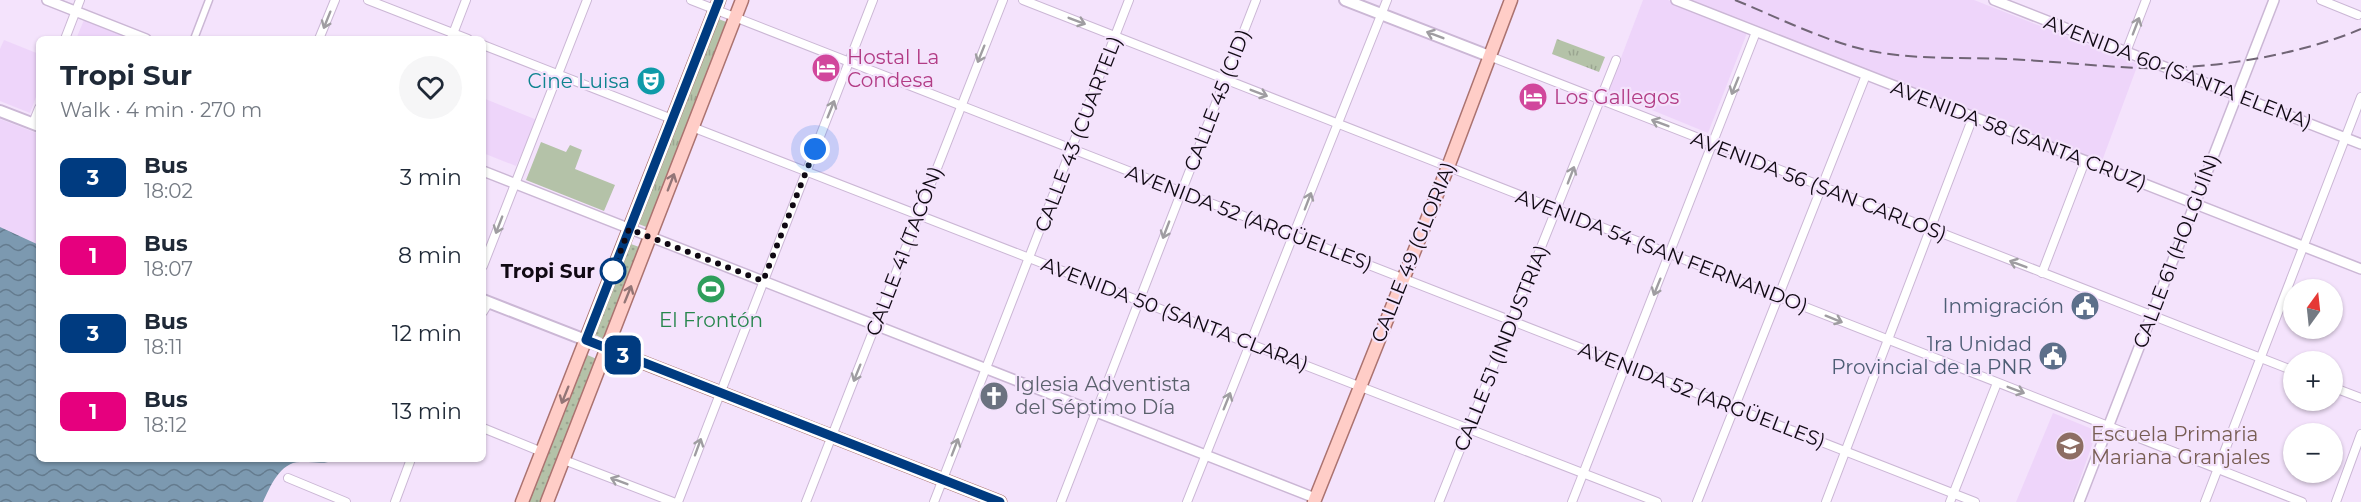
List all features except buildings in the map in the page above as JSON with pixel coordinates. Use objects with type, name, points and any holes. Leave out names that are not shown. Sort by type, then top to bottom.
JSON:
[{"type":"main road","points":[[547,502],[742,0]]},
{"type":"main road","name":"AVENIDA 56 (SAN CARLOS)","points":[[1345,0],[1489,56]]},
{"type":"main road","name":"CALLE 49 (GLORIA)","points":[[1318,501],[1360,386],[1448,167],[1511,0]]},
{"type":"main road","points":[[522,502],[717,5]]},
{"type":"main road","points":[[0,111],[36,125]]},
{"type":"main road","points":[[486,305],[586,340],[1000,502]]},
{"type":"street","points":[[47,0],[138,36]]},
{"type":"street","points":[[66,36],[80,0]]},
{"type":"street","points":[[195,36],[208,0]]},
{"type":"street","points":[[320,36],[335,0]]},
{"type":"street","points":[[368,0],[452,36],[466,0]]},
{"type":"street","points":[[486,259],[587,0]]},
{"type":"street","name":"AVENIDA 52 (ARGÜELLES)","points":[[691,0],[717,5],[735,17],[1975,502]]},
{"type":"street","points":[[564,460],[676,502],[873,0]]},
{"type":"street","name":"CALLE 41 (TACÓN)","points":[[806,502],[876,326],[917,214],[1003,0]]},
{"type":"street","name":"AVENIDA 54 (SAN FERNANDO)","points":[[1023,0],[2302,502]]},
{"type":"street","name":"CALLE 43 (CUARTEL)","points":[[934,502],[1130,0]]},
{"type":"street","name":"CALLE 45 (CID)","points":[[1061,502],[1256,0]]},
{"type":"street","points":[[1187,502],[1387,0]]},
{"type":"street","name":"AVENIDA 58 (SANTA CRUZ)","points":[[1676,0],[2361,269]]},
{"type":"street","name":"AVENIDA 60 (SANTA ELENA)","points":[[1994,0],[2017,4],[2126,52],[2361,144]]},
{"type":"street","points":[[2126,52],[2146,0]]},
{"type":"street","name":"CALLE 61 (HOLGUÍN)","points":[[2079,502],[2274,0]]},
{"type":"street","points":[[2321,0],[2358,15]]},
{"type":"street","points":[[1572,502],[1756,32]]},
{"type":"street","points":[[486,46],[672,118]]},
{"type":"street","name":"AVENIDA 56 (SAN CARLOS)","points":[[1489,56],[2283,367]]},
{"type":"street","name":"CALLE 51 (INDUSTRIA)","points":[[1439,502],[1558,210],[1616,60]]},
{"type":"street","points":[[1697,502],[1866,75]]},
{"type":"street","points":[[2205,502],[2361,97]]},
{"type":"street","points":[[1826,502],[1973,117]]},
{"type":"street","name":"AVENIDA 50 (SANTA CLARA)","points":[[692,127],[1657,502]]},
{"type":"street","points":[[2042,273],[2085,161]]},
{"type":"street","points":[[486,172],[1318,501]]},
{"type":"street","points":[[1950,502],[1997,383]]},
{"type":"street","points":[[2343,391],[2361,398]]},
{"type":"street","points":[[486,429],[542,452]]},
{"type":"street","points":[[2336,502],[2361,434]]},
{"type":"street","points":[[394,502],[410,462]]},
{"type":"street","points":[[288,478],[346,502]]},
{"type":"shaded area","points":[[1643,0],[1668,0],[1747,33],[1708,133],[1608,92]]},
{"type":"shaded area","points":[[1690,0],[1974,0],[2138,64],[2102,161]]},
{"type":"shaded area","points":[[84,20],[123,36],[77,36]]},
{"type":"shaded area","points":[[4,40],[36,53],[36,97],[30,113],[0,101],[0,49]]},
{"type":"shaded area","points":[[486,99],[537,120],[516,166],[486,154]]},
{"type":"shaded area","points":[[0,119],[36,133],[36,244],[0,227]]},
{"type":"shaded area","points":[[2053,413],[2097,431],[2072,502],[2016,502]]},
{"type":"green space","points":[[716,18],[729,23],[649,228],[636,223]]},
{"type":"green space","points":[[1557,39],[1605,57],[1599,72],[1552,54]]},
{"type":"green space","points":[[541,142],[566,152],[570,145],[582,150],[575,169],[615,185],[604,211],[526,180]]},
{"type":"green space","points":[[628,243],[642,248],[606,340],[593,334]]},
{"type":"green space","points":[[585,354],[599,360],[542,502],[526,502]]},
{"type":"water","points":[[0,227],[36,244],[36,462],[300,462],[293,463],[281,471],[263,502],[0,502]]},
{"type":"railway","points":[[1735,0],[1849,46],[1883,53],[1918,57],[2007,59],[2138,68],[2193,67],[2281,54],[2336,39],[2361,29]]},
{"type":"bus line","name":"3","points":[[719,0],[586,340],[1000,502]]},
{"type":"place","name":"Hostal La Condesa","points":[[826,68]]},
{"type":"place","name":"Cine Luisa","points":[[651,81]]},
{"type":"place","name":"Los Gallegos","points":[[1533,97]]},
{"type":"place","name":"Tropi Sur","points":[[613,271]]},
{"type":"place","name":"El Frontón","points":[[711,289]]},
{"type":"place","name":"Inmigración","points":[[2085,306]]},
{"type":"place","name":"1ra Unidad Provincial de la PNR","points":[[2053,356]]},
{"type":"place","name":"Iglesia Adventista del Séptimo Día","points":[[994,396]]},
{"type":"place","name":"Escuela Primaria Mariana Granjales","points":[[2070,446]]},
{"type":"route","points":[[613,271],[629,229],[763,281],[815,149]]}]
